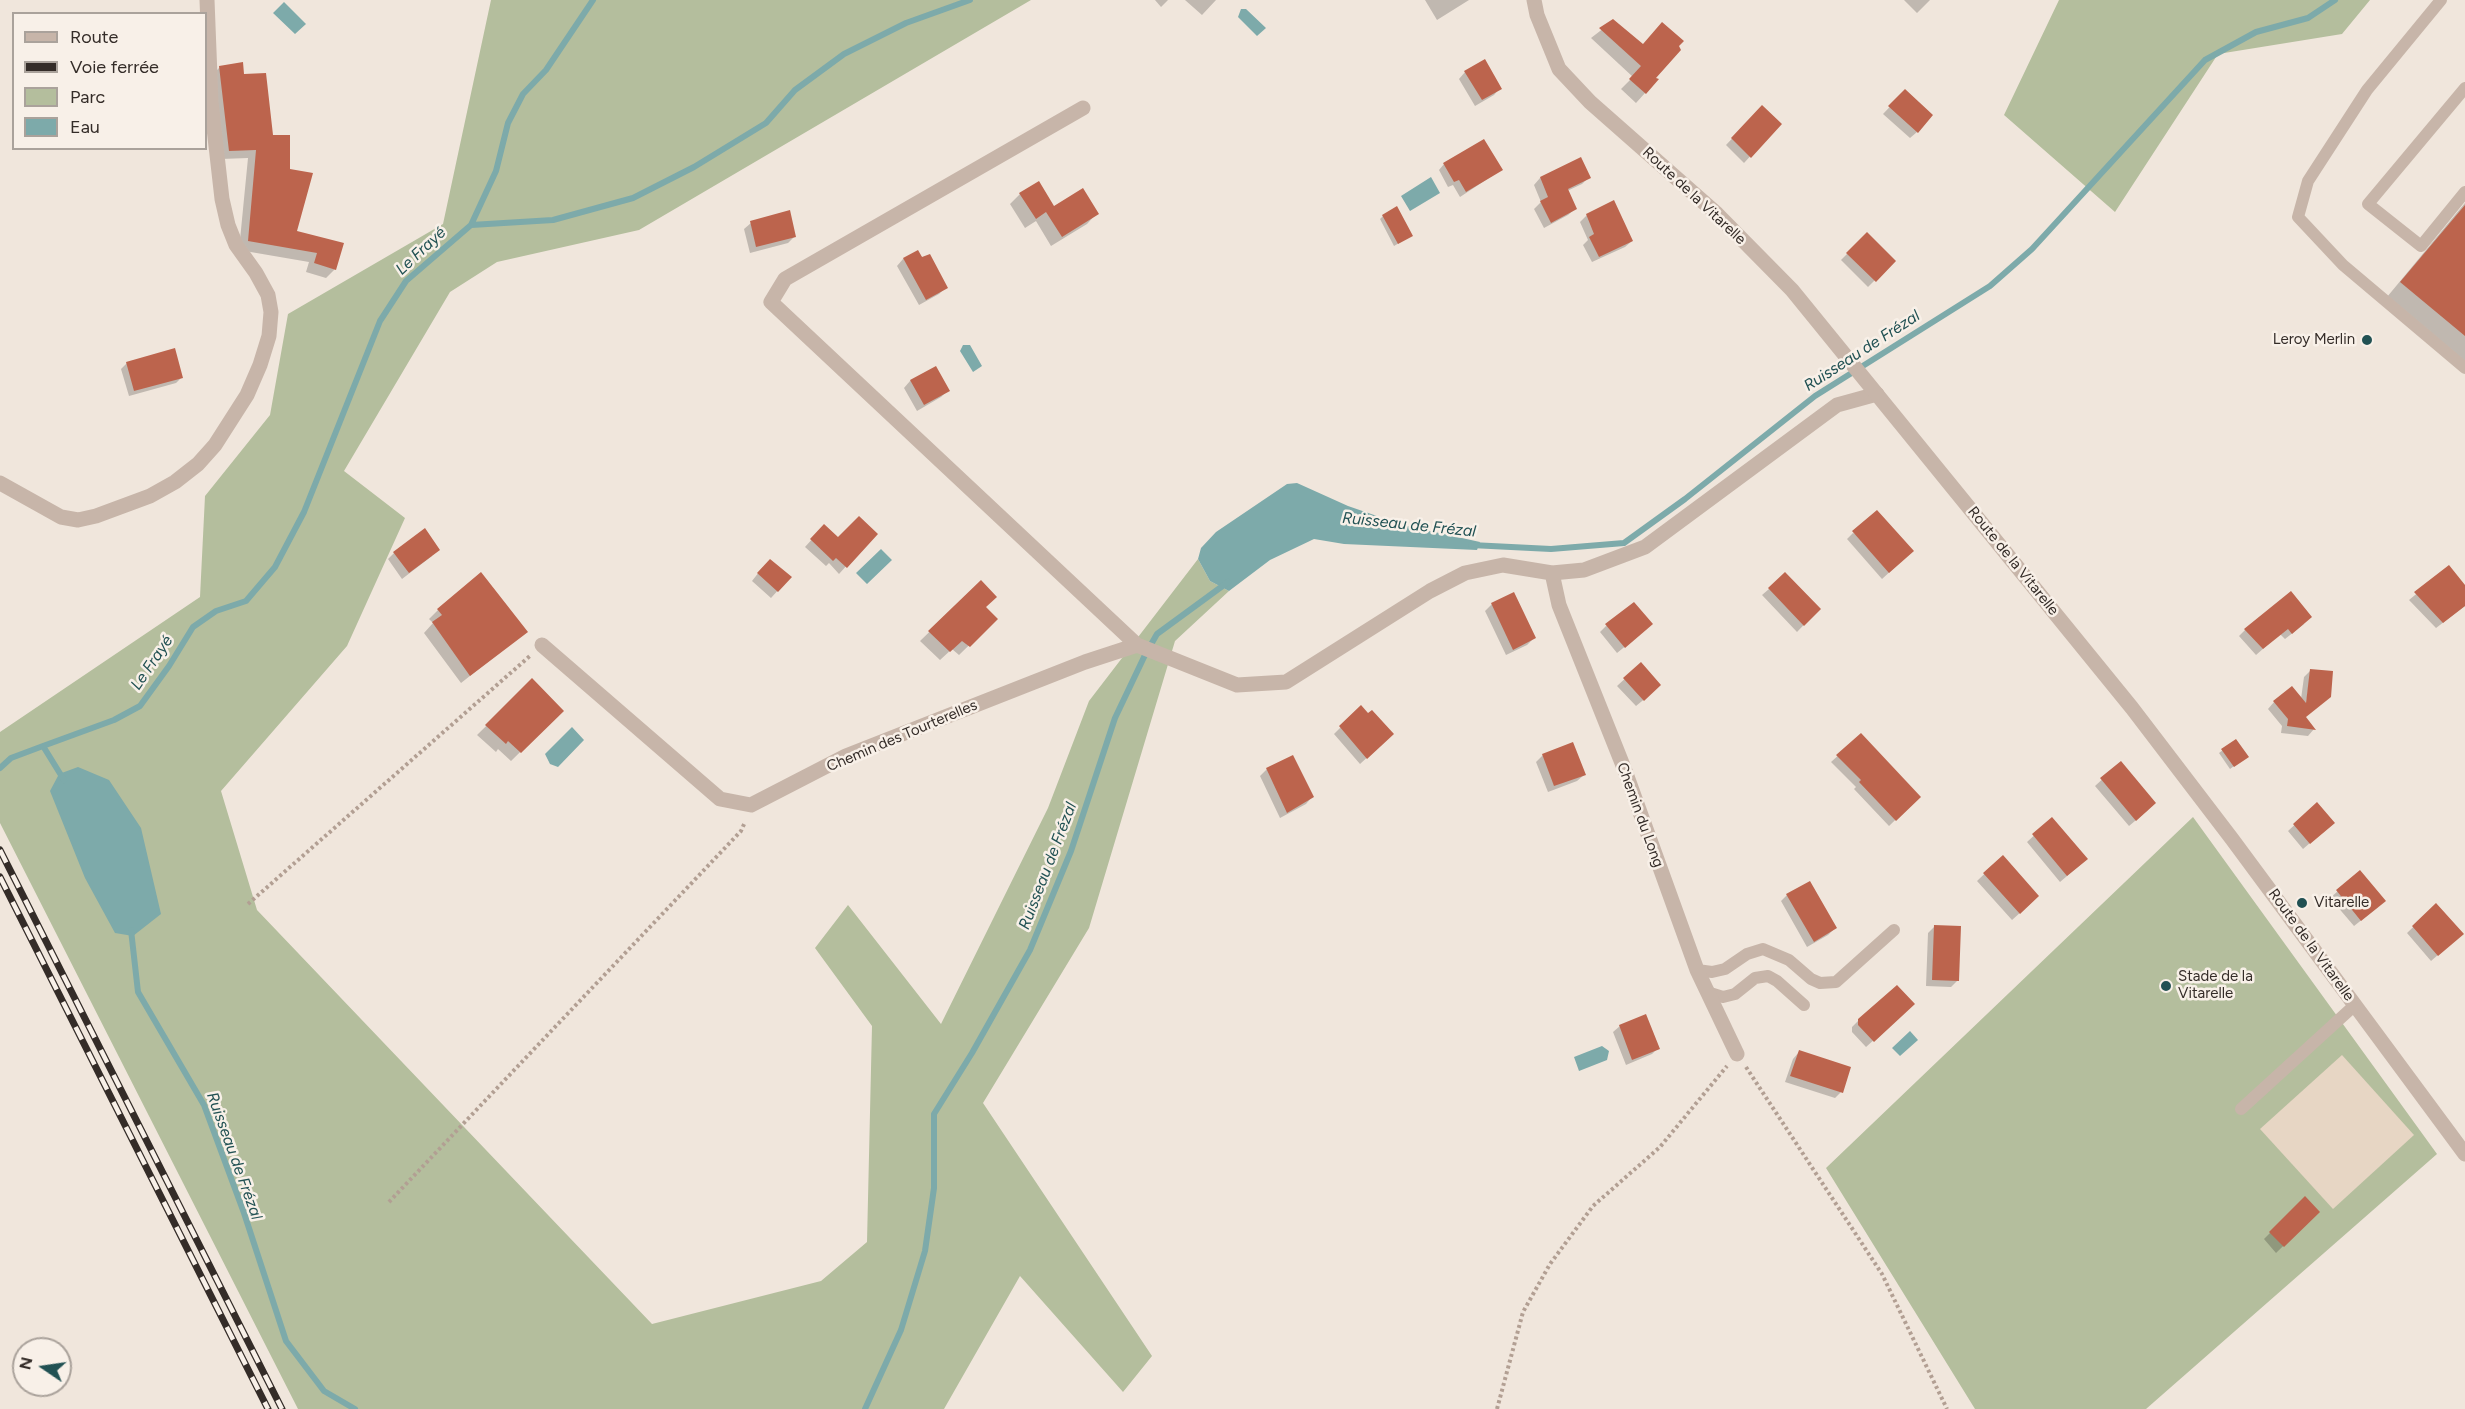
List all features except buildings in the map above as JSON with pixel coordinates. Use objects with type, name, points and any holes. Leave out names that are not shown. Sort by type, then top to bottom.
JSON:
[{"type":"street","points":[[0,483],[61,517],[78,520],[96,516],[150,496],[175,482],[198,464],[233,420],[251,385],[269,336],[271,312],[268,295],[236,245],[228,225],[222,199],[211,102],[207,0]]},
{"type":"street","name":"Route de la Vitarelle","points":[[1534,0],[1537,15],[1559,69],[1590,102],[1726,222],[1792,290],[2132,708],[2465,1154]]},
{"type":"street","points":[[1083,108],[785,279],[771,302],[1137,645],[1237,685],[1286,682],[1430,591],[1465,573],[1503,565],[1552,573],[1584,570],[1645,547],[1837,405],[1873,388]]},
{"type":"street","name":"Chemin du Long","points":[[1552,573],[1559,605],[1623,768],[1697,970],[1737,1054]]},
{"type":"street","points":[[542,645],[720,799],[751,805]]},
{"type":"street","name":"Chemin des Tourterelles","points":[[751,805],[846,756],[1085,662],[1137,645]]},
{"type":"lane","points":[[2441,0],[2367,90],[2307,181],[2298,217],[2343,265],[2465,368]]},
{"type":"lane","points":[[2465,88],[2368,204],[2421,246],[2465,192]]},
{"type":"lane","points":[[1697,970],[1713,972],[1725,969],[1747,954],[1763,949],[1789,960],[1811,979],[1820,983],[1836,982],[1894,930]]},
{"type":"lane","points":[[1707,992],[1723,997],[1735,994],[1755,978],[1768,976],[1804,1005]]},
{"type":"lane","points":[[2241,1109],[2355,1005]]},
{"type":"path","points":[[248,904],[542,645]]},
{"type":"path","points":[[389,1202],[741,831],[751,805]]},
{"type":"path","points":[[1497,1409],[1523,1312],[1550,1264],[1593,1206],[1660,1147],[1737,1054],[1882,1274],[1947,1409]]},
{"type":"green space","points":[[491,0],[1031,0],[639,230],[497,262],[450,292],[344,471],[405,518],[347,646],[221,791],[257,910],[652,1324],[821,1281],[867,1242],[872,1026],[815,948],[848,905],[941,1024],[1048,808],[1089,701],[1198,559],[1210,581],[1229,591],[1175,641],[1089,928],[983,1103],[1152,1356],[1123,1392],[1020,1276],[944,1409],[298,1409],[0,823],[0,732],[200,597],[205,496],[270,415],[288,314],[443,224]]},
{"type":"green space","points":[[2059,0],[2370,0],[2342,34],[2218,54],[2115,212],[2004,115]]},
{"type":"green space","name":"Stade de la Vitarelle","points":[[2193,817],[2437,1154],[2146,1409],[1975,1409],[1826,1168]]},
{"type":"shaded area","points":[[2342,1055],[2414,1135],[2333,1209],[2260,1129]]},
{"type":"water","points":[[284,2],[306,24],[295,34],[273,13]]},
{"type":"water","points":[[1241,9],[1246,9],[1266,28],[1257,36],[1238,17]]},
{"type":"water","points":[[1431,177],[1440,193],[1410,211],[1401,196]]},
{"type":"water","points":[[963,345],[970,345],[982,366],[973,372],[960,351]]},
{"type":"water","points":[[1297,483],[1348,506],[1403,525],[1480,542],[1477,550],[1344,544],[1314,539],[1270,560],[1229,591],[1210,581],[1198,559],[1201,548],[1216,532],[1287,484]]},
{"type":"water","points":[[881,549],[892,560],[867,584],[856,573]]},
{"type":"water","points":[[572,727],[584,740],[558,767],[550,764],[545,754]]},
{"type":"water","points":[[78,767],[109,780],[141,828],[161,914],[133,936],[115,933],[85,878],[50,791],[59,774]]},
{"type":"water","points":[[1910,1031],[1918,1040],[1900,1056],[1892,1048]]},
{"type":"water","points":[[1602,1046],[1609,1051],[1607,1060],[1579,1071],[1574,1057]]},
{"type":"waterway","points":[[471,225],[496,171],[508,123],[523,94],[546,70],[593,0]]},
{"type":"waterway","name":"Le Frayé","points":[[43,746],[114,720],[140,706],[193,627],[216,611],[246,601],[275,567],[304,512],[380,321],[406,281],[471,225],[553,220],[633,198],[694,167],[766,123],[795,90],[844,54],[906,23],[970,0]]},
{"type":"waterway","name":"Ruisseau de Frézal","points":[[1471,545],[1551,549],[1624,543],[1685,499],[1815,396],[1990,286],[2032,249],[2205,60],[2256,32],[2308,18],[2335,0]]},
{"type":"waterway","name":"Ruisseau de Frézal","points":[[865,1409],[901,1330],[925,1251],[934,1188],[934,1114],[972,1053],[1030,950],[1071,851],[1115,718],[1145,655],[1157,634],[1228,582]]},
{"type":"waterway","name":"Ruisseau de Frézal","points":[[0,768],[11,758],[43,746],[64,780]]},
{"type":"waterway","name":"Ruisseau de Frézal","points":[[131,930],[138,992],[204,1105],[244,1213],[286,1341],[324,1391],[355,1409]]},
{"type":"railway","points":[[0,850],[282,1409]]},
{"type":"railway","points":[[0,877],[268,1409]]},
{"type":"place","name":"Leroy Merlin","points":[[2367,340]]},
{"type":"place","name":"Vitarelle","points":[[2302,903]]},
{"type":"place","name":"Stade de la Vitarelle","points":[[2166,986]]}]
